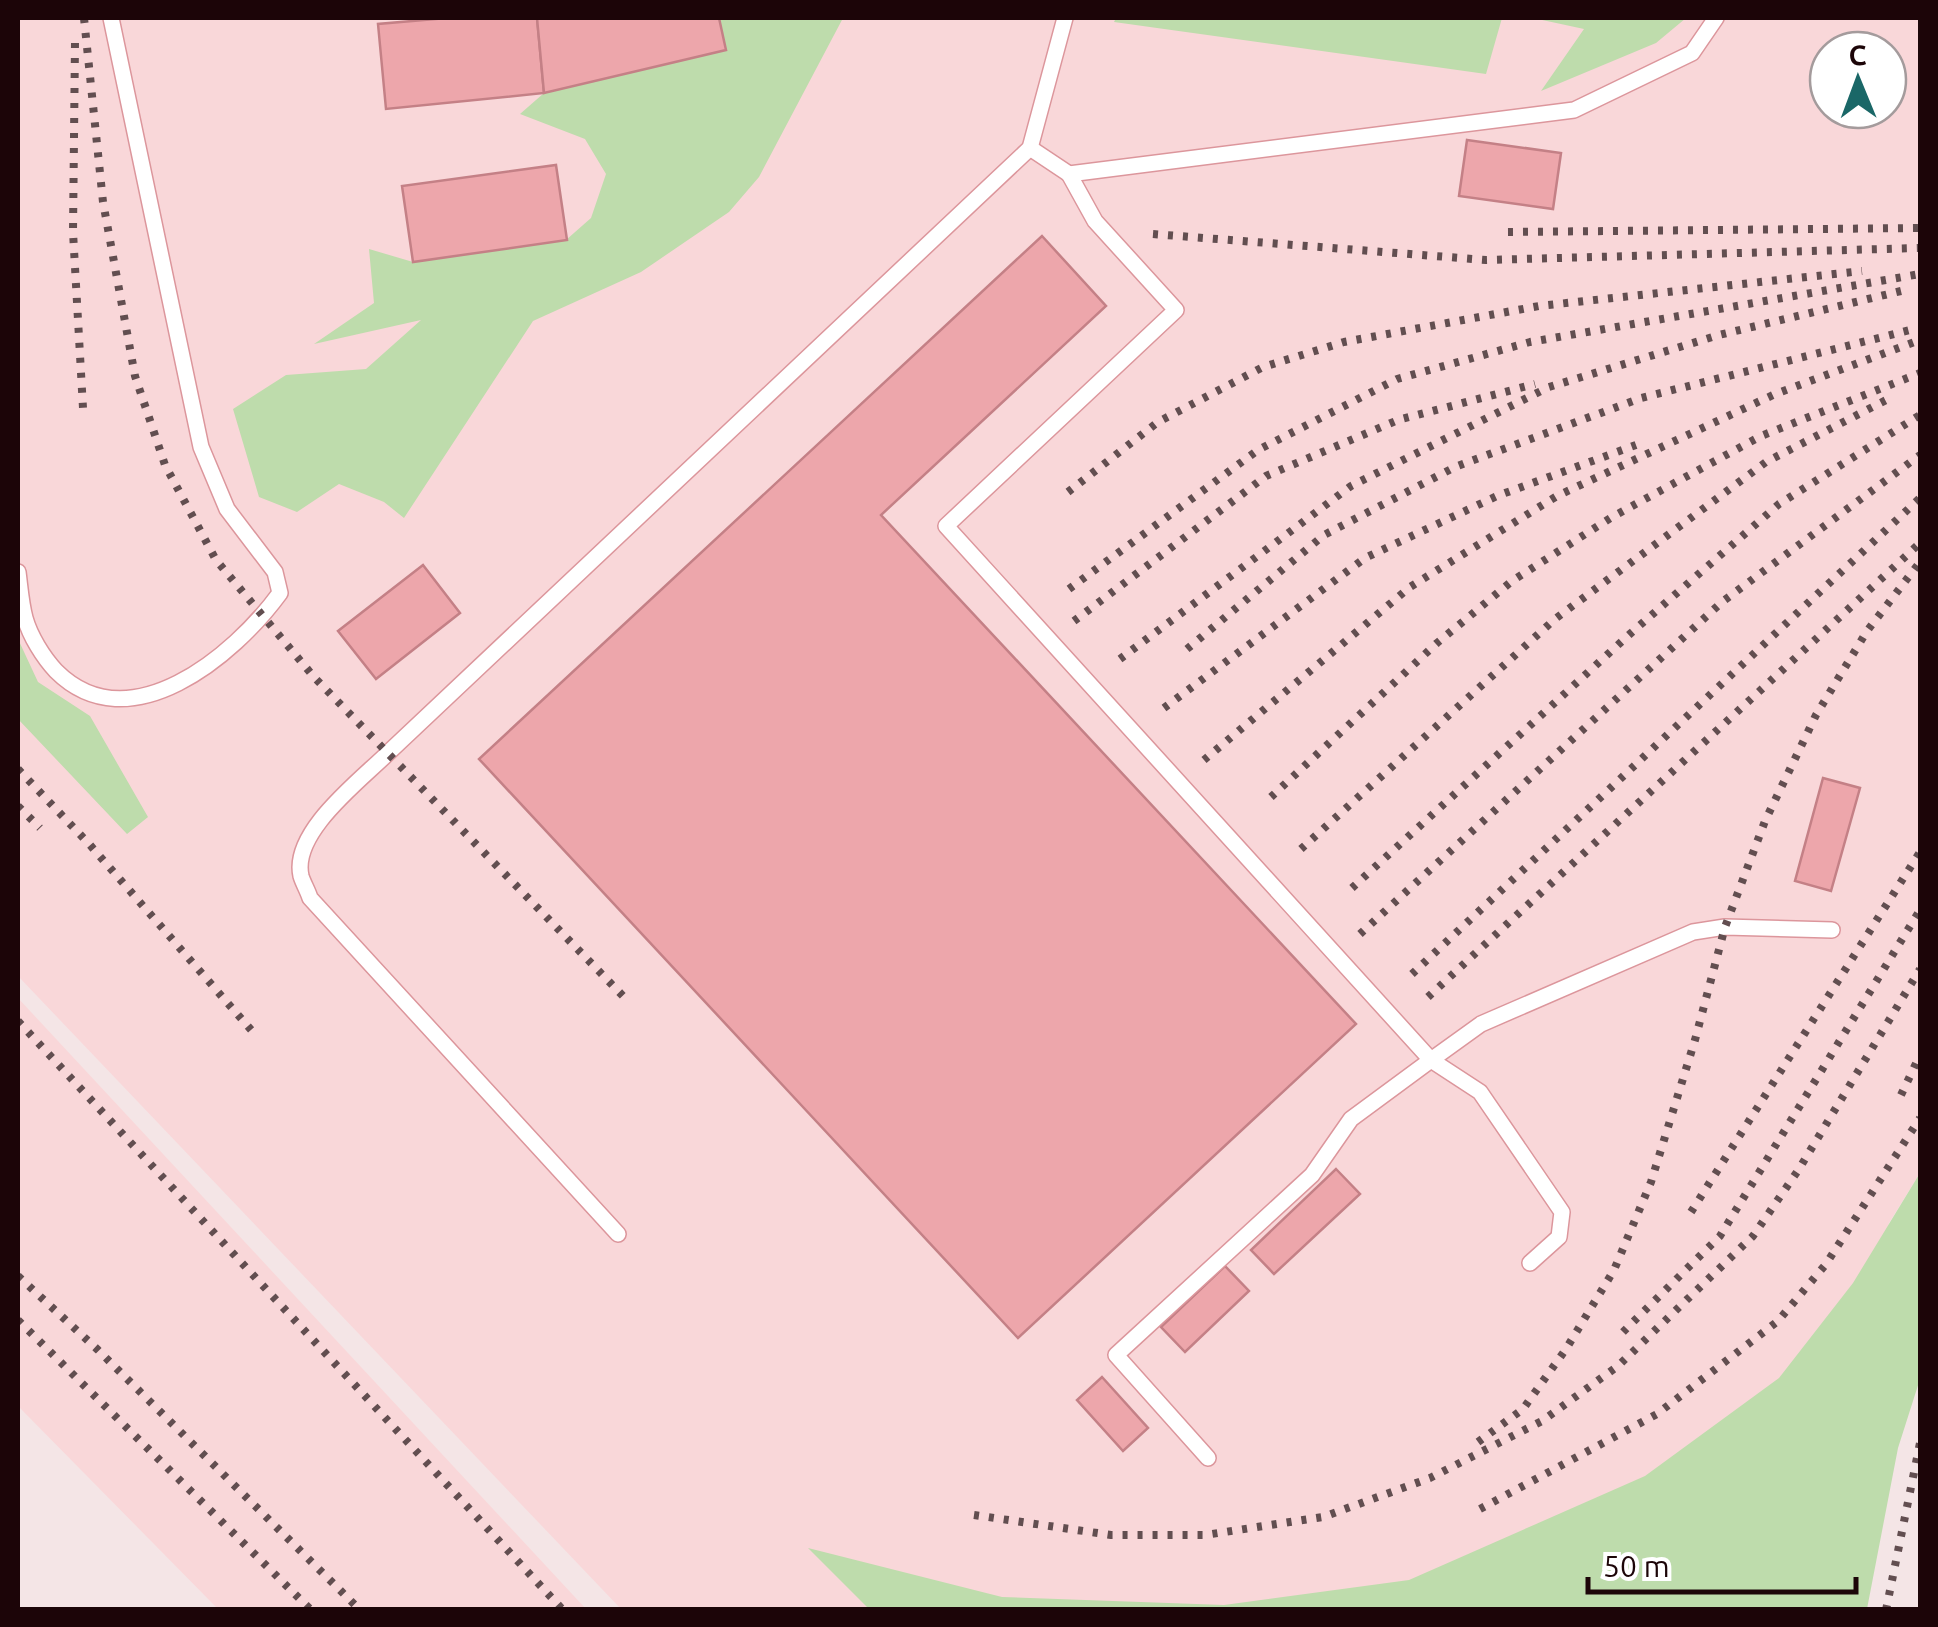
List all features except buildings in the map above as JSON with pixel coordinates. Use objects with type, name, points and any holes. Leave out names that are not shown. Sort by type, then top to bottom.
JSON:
[{"type":"lane","points":[[18,572],[26,620],[46,660],[75,690],[108,698],[170,688],[214,662],[262,618],[280,593],[275,572],[227,510],[201,447],[111,18]]},
{"type":"lane","points":[[618,1234],[310,898],[300,874],[303,850],[314,827],[389,752],[1030,148],[1064,18]]},
{"type":"lane","points":[[1069,174],[1574,110],[1692,52],[1716,18]]},
{"type":"lane","points":[[1030,148],[1069,174],[1094,220],[1176,310],[946,526],[1431,1060],[1480,1092],[1562,1212],[1559,1237],[1530,1263]]},
{"type":"lane","points":[[1208,1458],[1116,1355],[1312,1175],[1351,1118],[1481,1024],[1693,932],[1725,926],[1832,930]]},
{"type":"shaded area","points":[[18,18],[1920,18],[1920,1173],[1889,1223],[1806,1609],[621,1609],[18,976]]},
{"type":"shaded area","points":[[18,998],[586,1609],[218,1609],[18,1406]]},
{"type":"green space","points":[[719,18],[843,18],[759,177],[729,212],[641,272],[533,321],[404,518],[384,502],[339,484],[297,512],[259,497],[233,409],[286,375],[366,369],[421,320],[314,344],[374,303],[369,249],[413,262],[566,240],[591,218],[606,174],[585,139],[520,114],[544,93],[726,50]]},
{"type":"green space","points":[[1116,18],[1502,18],[1486,74],[1114,22]]},
{"type":"green space","points":[[1533,18],[1686,18],[1656,43],[1541,91],[1584,29]]},
{"type":"green space","points":[[18,639],[38,682],[90,716],[148,817],[127,834],[18,719]]},
{"type":"green space","points":[[1920,1173],[1920,1379],[1898,1448],[1867,1609],[869,1609],[808,1548],[1002,1597],[1224,1605],[1409,1580],[1645,1476],[1779,1378],[1853,1283]]},
{"type":"railway","points":[[84,18],[103,202],[135,376],[165,465],[216,560],[314,677],[623,996]]},
{"type":"railway","points":[[75,43],[73,232],[83,408]]},
{"type":"railway","points":[[1508,232],[1920,228]]},
{"type":"railway","points":[[1153,234],[1486,260],[1920,248]]},
{"type":"railway","points":[[1068,492],[1158,422],[1263,367],[1344,342],[1539,306],[1862,271]]},
{"type":"railway","points":[[1069,589],[1258,450],[1397,379],[1530,342],[1920,274]]},
{"type":"railway","points":[[1120,659],[1351,486],[1549,387],[1719,335],[1901,291]]},
{"type":"railway","points":[[1187,649],[1324,535],[1455,467],[1641,398],[1918,328]]},
{"type":"railway","points":[[1204,760],[1410,587],[1557,496],[1773,395],[1920,340]]},
{"type":"railway","points":[[1271,797],[1437,643],[1512,581],[1612,517],[1761,436],[1920,373]]},
{"type":"railway","points":[[1074,621],[1266,476],[1398,420],[1535,384]]},
{"type":"railway","points":[[1301,849],[1555,619],[1766,462],[1890,398]]},
{"type":"railway","points":[[1352,888],[1631,633],[1779,504],[1920,415]]},
{"type":"railway","points":[[1164,708],[1365,558],[1497,496],[1636,445]]},
{"type":"railway","points":[[1360,934],[1722,602],[1920,455]]},
{"type":"railway","points":[[1412,974],[1920,498]]},
{"type":"railway","points":[[1428,997],[1920,543]]},
{"type":"railway","points":[[1478,1442],[1523,1409],[1566,1349],[1614,1270],[1651,1182],[1725,927],[1765,821],[1816,715],[1867,631],[1920,562]]},
{"type":"railway","points":[[18,769],[90,845],[252,1031]]},
{"type":"railway","points":[[18,806],[40,828]]},
{"type":"railway","points":[[1691,1212],[1920,852]]},
{"type":"railway","points":[[1623,1332],[1720,1236],[1920,910]]},
{"type":"railway","points":[[974,1515],[1111,1535],[1205,1535],[1323,1517],[1430,1478],[1542,1421],[1618,1366],[1753,1236],[1799,1169],[1920,969]]},
{"type":"railway","points":[[18,1021],[563,1610]]},
{"type":"railway","points":[[1901,1095],[1920,1055]]},
{"type":"railway","points":[[1480,1509],[1657,1414],[1778,1321],[1826,1264],[1920,1118]]},
{"type":"railway","points":[[18,1276],[360,1610]]},
{"type":"railway","points":[[18,1320],[311,1610]]},
{"type":"railway","points":[[1886,1610],[1920,1443]]}]
